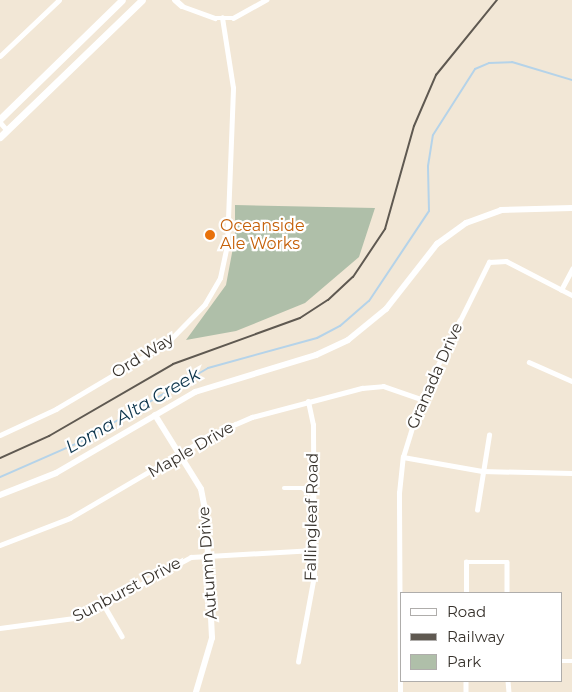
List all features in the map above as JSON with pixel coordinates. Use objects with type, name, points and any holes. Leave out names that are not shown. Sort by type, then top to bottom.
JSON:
[{"type":"main road","points":[[0,121],[122,0]]},
{"type":"main road","points":[[0,137],[142,0]]},
{"type":"main road","points":[[175,0],[182,6]]},
{"type":"main road","points":[[0,495],[56,473],[155,414],[224,380],[316,355],[348,340],[386,309],[437,244],[473,219],[501,210],[572,208]]},
{"type":"main road","name":"Autumn Drive","points":[[155,414],[202,495],[209,556],[212,638],[196,692]]},
{"type":"street","points":[[0,56],[58,0]]},
{"type":"street","points":[[182,6],[222,18],[250,12],[266,0]]},
{"type":"street","name":"Ord Way","points":[[0,435],[56,409],[167,343],[205,304],[220,278],[227,245],[232,88],[222,18]]},
{"type":"street","points":[[0,121],[7,130]]},
{"type":"street","name":"Granada Drive","points":[[400,692],[398,494],[403,457],[421,399],[489,262],[506,261],[561,290]]},
{"type":"street","points":[[572,269],[561,290],[572,295]]},
{"type":"street","points":[[529,362],[572,381]]},
{"type":"street","name":"Maple Drive","points":[[0,545],[70,518],[234,424],[308,402],[383,386],[421,399]]},
{"type":"street","name":"Fallingleaf Road","points":[[298,662],[314,576],[314,488],[308,402]]},
{"type":"street","points":[[477,510],[482,471],[490,435]]},
{"type":"street","points":[[403,457],[482,471],[572,473]]},
{"type":"street","points":[[284,488],[314,488]]},
{"type":"street","name":"Sunburst Drive","points":[[0,628],[64,622],[104,605],[179,561],[209,556],[314,550]]},
{"type":"street","points":[[466,592],[466,562],[507,562],[507,592]]},
{"type":"street","points":[[104,605],[122,636]]},
{"type":"green space","points":[[235,205],[375,208],[359,257],[305,303],[236,331],[186,340],[226,285],[235,237]]},
{"type":"waterway","name":"Loma Alta Creek","points":[[0,477],[80,442],[208,368],[317,338],[340,326],[369,301],[429,211],[428,166],[433,135],[475,69],[489,63],[512,62],[572,80]]},
{"type":"railway","points":[[0,458],[49,436],[173,364],[300,318],[328,300],[353,277],[385,229],[414,126],[436,75],[497,0]]},
{"type":"place","name":"Oceanside Ale Works","points":[[210,235]]}]
